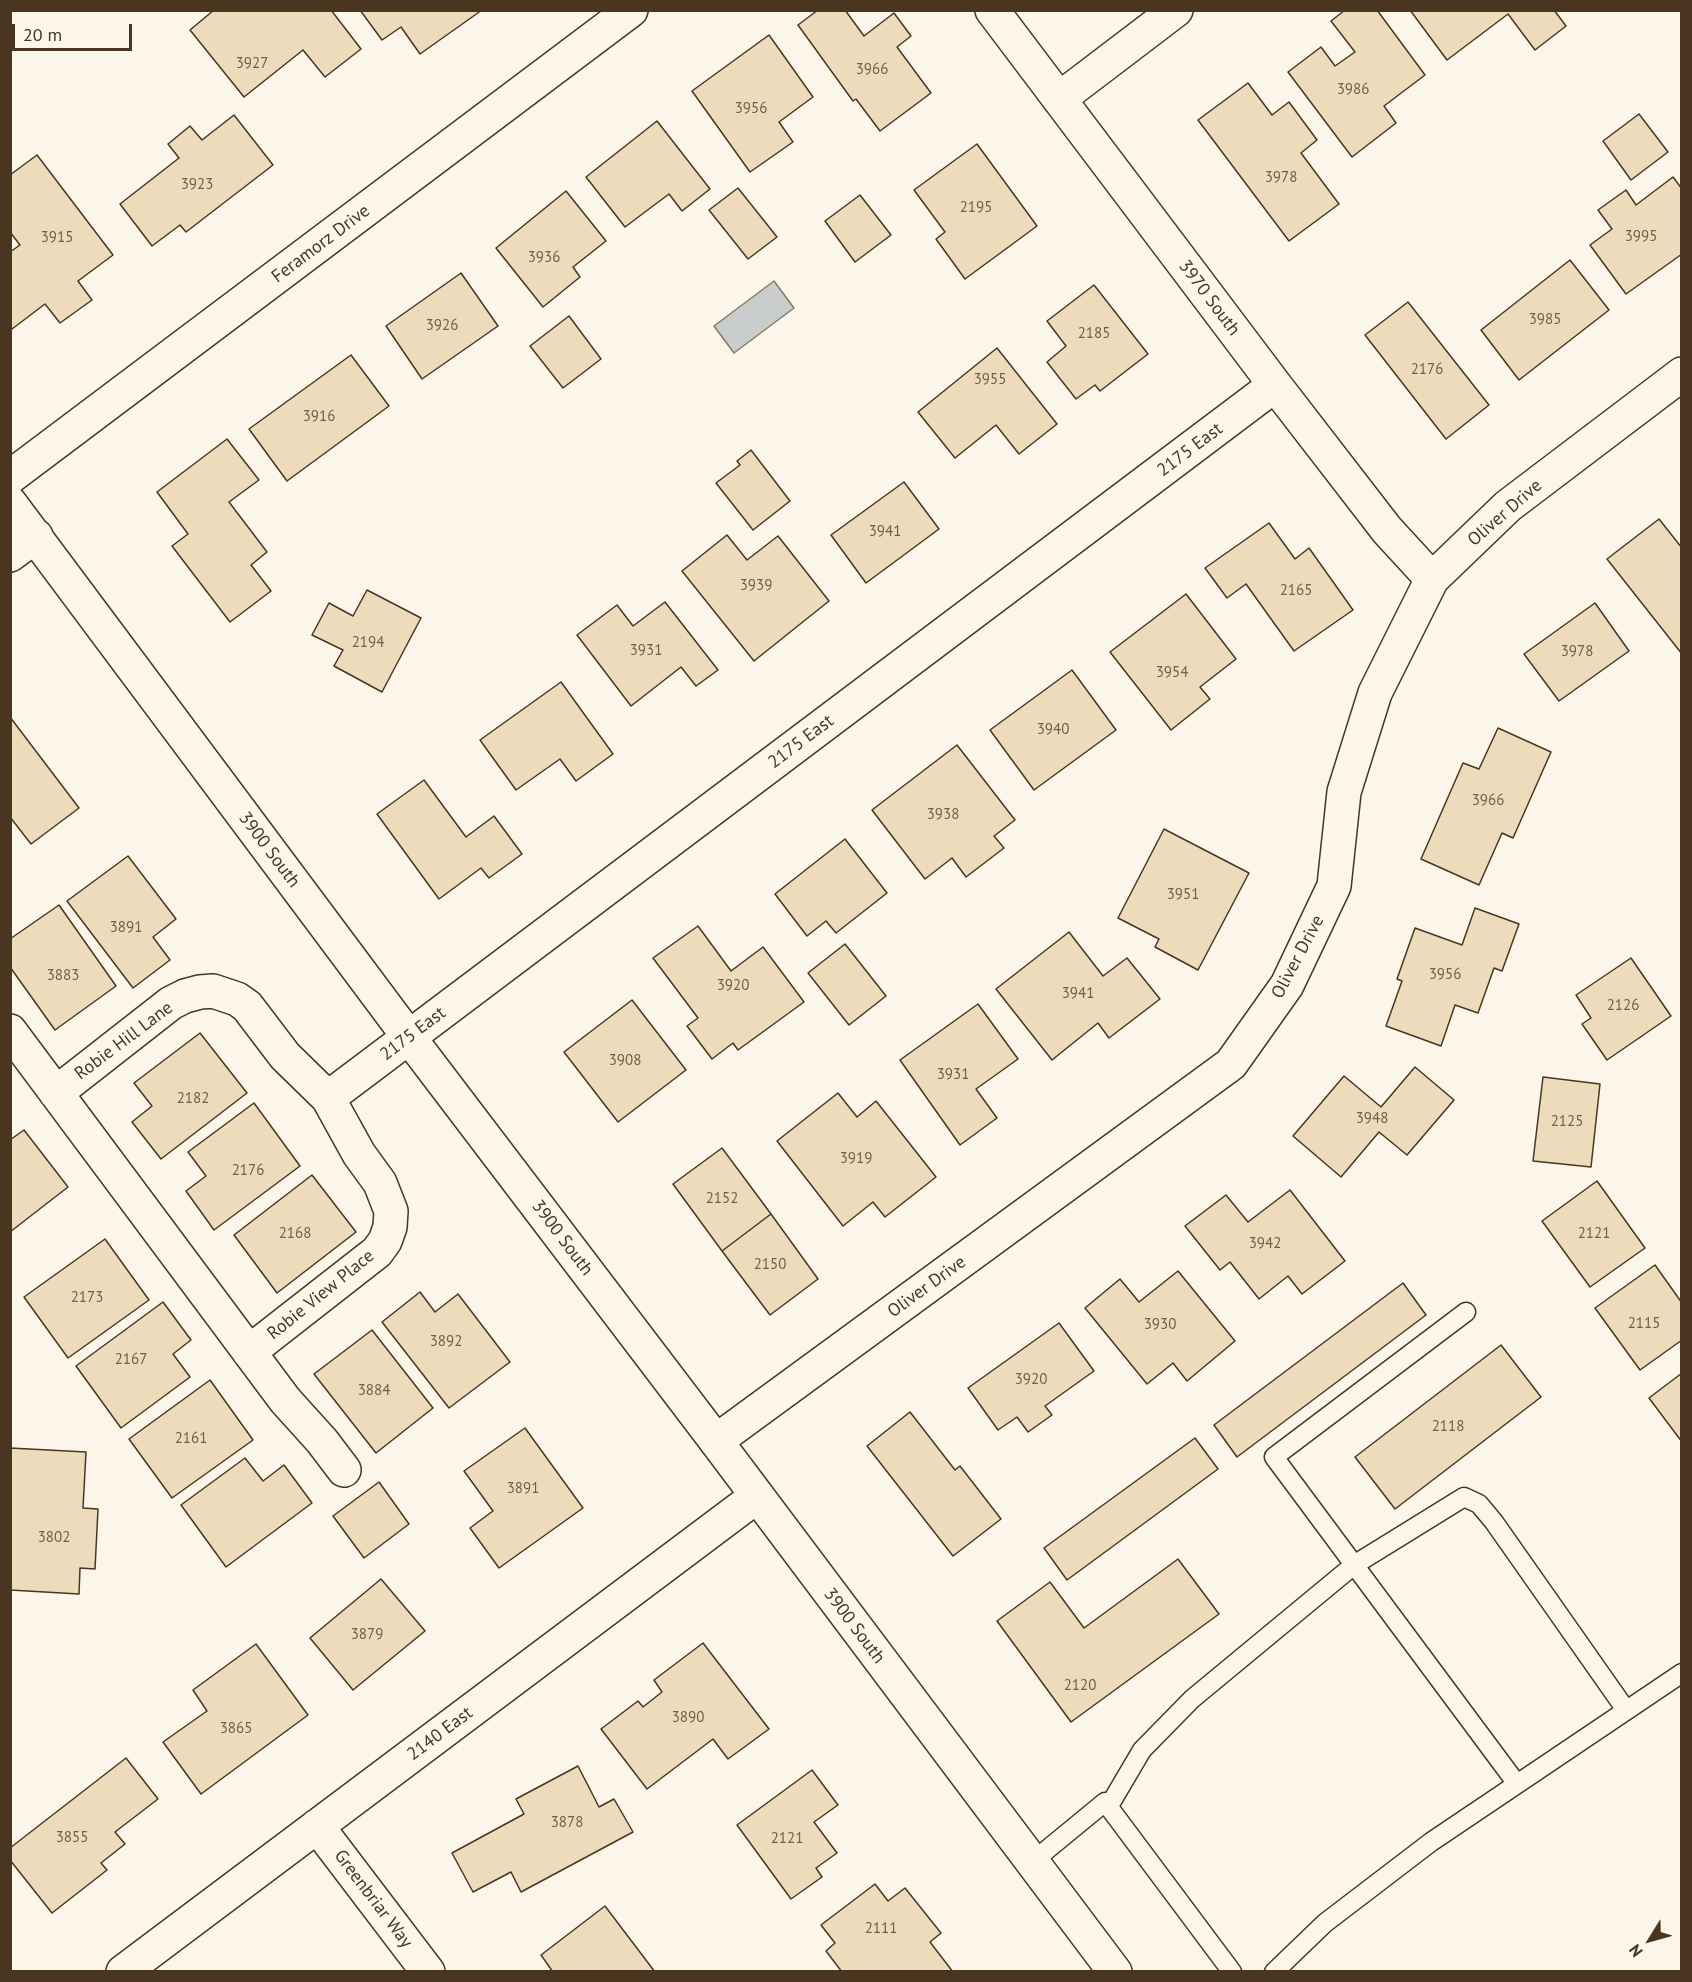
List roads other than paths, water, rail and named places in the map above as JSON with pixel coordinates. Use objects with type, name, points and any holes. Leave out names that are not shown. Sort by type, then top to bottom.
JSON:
[{"type":"street","name":"Feramorz Drive","points":[[10,477],[631,10]]},
{"type":"street","name":"3970 South","points":[[992,10],[1387,530],[1432,579]]},
{"type":"street","points":[[1059,99],[1176,10]]},
{"type":"street","name":"2175 East","points":[[328,1098],[1275,385]]},
{"type":"street","name":"Oliver Drive","points":[[716,1441],[1232,1064],[1287,985],[1334,886],[1344,792],[1375,693],[1432,579],[1508,506],[1677,387]]},
{"type":"street","name":"3900 South","points":[[10,503],[23,546],[408,1036],[1114,1971]]},
{"type":"street","name":"Robie Hill Lane","points":[[56,1093],[171,1003],[185,996],[213,991],[237,999],[247,1006],[285,1056],[328,1098]]},
{"type":"street","points":[[10,1031],[249,1352]]},
{"type":"street","name":"Robie View Place","points":[[328,1098],[359,1154],[387,1197],[391,1211],[390,1227],[385,1241],[366,1262],[249,1352],[285,1400],[322,1441],[344,1470]]},
{"type":"street","name":"2140 East","points":[[123,1971],[757,1496]]},
{"type":"street","name":"Greenbriar Way","points":[[317,1826],[428,1971]]},
{"type":"lane","points":[[1466,1312],[1274,1457],[1517,1784]]},
{"type":"lane","points":[[1109,1806],[1142,1750],[1192,1699],[1354,1565],[1464,1497],[1479,1504],[1494,1522],[1626,1710]]},
{"type":"lane","points":[[1274,1971],[1325,1923],[1431,1842],[1682,1672]]},
{"type":"lane","points":[[1032,1862],[1106,1802],[1232,1971]]}]
